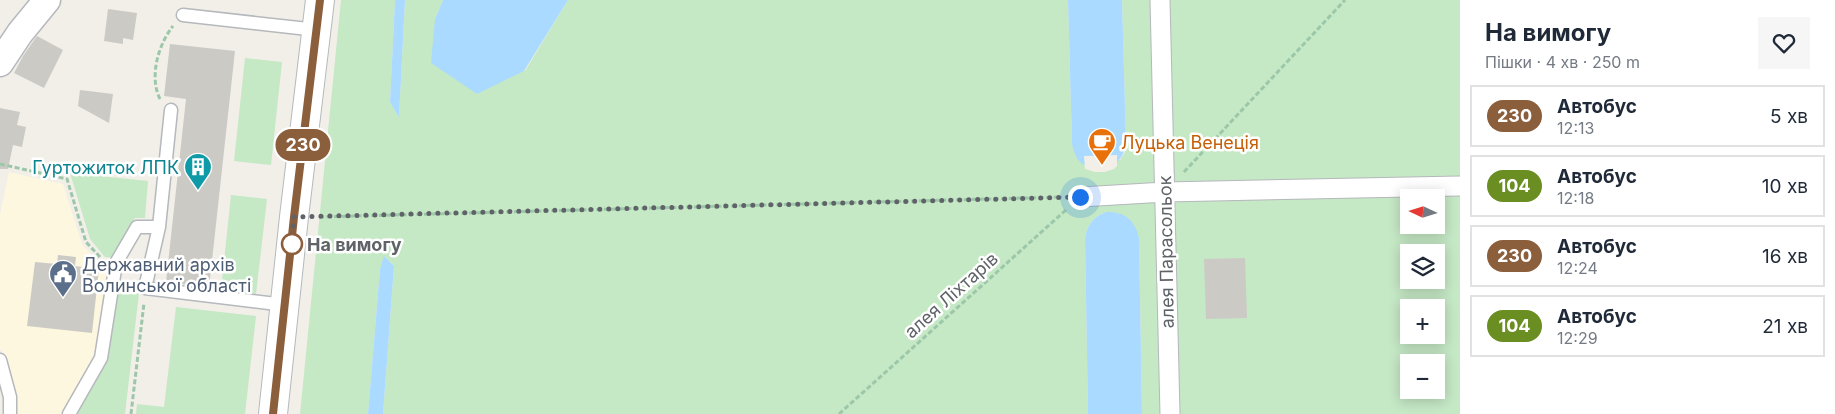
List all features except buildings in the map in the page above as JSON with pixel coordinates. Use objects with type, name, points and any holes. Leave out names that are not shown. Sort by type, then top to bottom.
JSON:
[{"type":"street","points":[[0,63],[20,33],[47,0]]},
{"type":"street","points":[[273,414],[320,0]]},
{"type":"street","name":"алея Парасольок","points":[[1160,0],[1170,414]]},
{"type":"street","points":[[1080,197],[1165,192],[1460,186]]},
{"type":"lane","points":[[183,15],[317,30]]},
{"type":"lane","points":[[171,110],[159,227],[146,288],[285,305]]},
{"type":"lane","points":[[70,414],[101,358],[116,263],[137,227],[159,227]]},
{"type":"lane","points":[[0,360],[10,397],[10,414]]},
{"type":"path","points":[[1165,192],[1346,0]]},
{"type":"path","points":[[171,110],[160,100],[155,89],[156,70],[161,43],[183,15]]},
{"type":"path","points":[[0,164],[67,179],[86,242],[103,261],[116,263]]},
{"type":"path","points":[[294,217],[1080,197]]},
{"type":"path","name":"алея Ліхтарів","points":[[839,414],[1080,197]]},
{"type":"path","points":[[131,414],[146,288]]},
{"type":"shaded area","points":[[9,172],[63,184],[82,244],[101,266],[110,266],[96,356],[63,414],[16,414],[16,396],[6,356],[0,349],[0,215]]},
{"type":"green space","points":[[341,0],[395,0],[390,102],[399,116],[405,0],[443,0],[435,19],[525,71],[568,0],[1068,0],[1072,144],[1120,160],[1125,152],[1126,142],[1122,0],[1460,0],[1460,414],[1142,414],[1139,238],[1106,212],[1091,222],[1085,239],[1088,414],[383,414],[394,266],[385,257],[380,269],[368,414],[300,414]]},
{"type":"green space","points":[[245,58],[282,62],[271,165],[234,161]]},
{"type":"green space","points":[[70,173],[148,181],[145,218],[135,218],[114,258],[105,257],[90,239]]},
{"type":"green space","points":[[231,195],[267,199],[256,294],[221,290]]},
{"type":"green space","points":[[117,290],[139,293],[125,414],[77,414],[107,360]]},
{"type":"green space","points":[[176,307],[256,316],[245,414],[136,414],[137,404],[164,407]]},
{"type":"water","points":[[395,0],[405,0],[399,117],[390,102]]},
{"type":"water","points":[[443,0],[568,0],[524,71],[477,94],[431,63],[435,19]]},
{"type":"water","points":[[1068,0],[1122,0],[1126,142],[1122,156],[1113,166],[1086,166],[1078,159],[1072,144]]},
{"type":"water","points":[[1106,212],[1118,213],[1128,218],[1135,226],[1139,238],[1142,414],[1088,414],[1085,239],[1091,222]]},
{"type":"water","points":[[384,256],[394,266],[383,414],[368,414],[380,269]]},
{"type":"pier","points":[[1117,155],[1117,166],[1114,169],[1105,172],[1095,172],[1085,169],[1084,156]]},
{"type":"bus line","name":"230","points":[[273,414],[320,0]]},
{"type":"place","name":"Луцька Венеція","points":[[1102,166]]},
{"type":"place","name":"Гуртожиток ЛПК","points":[[198,191]]},
{"type":"place","name":"На вимогу","points":[[292,244]]},
{"type":"place","name":"Державний архів Волинської області","points":[[63,298]]},
{"type":"route","points":[[292,244],[294,217],[1080,197]]}]
